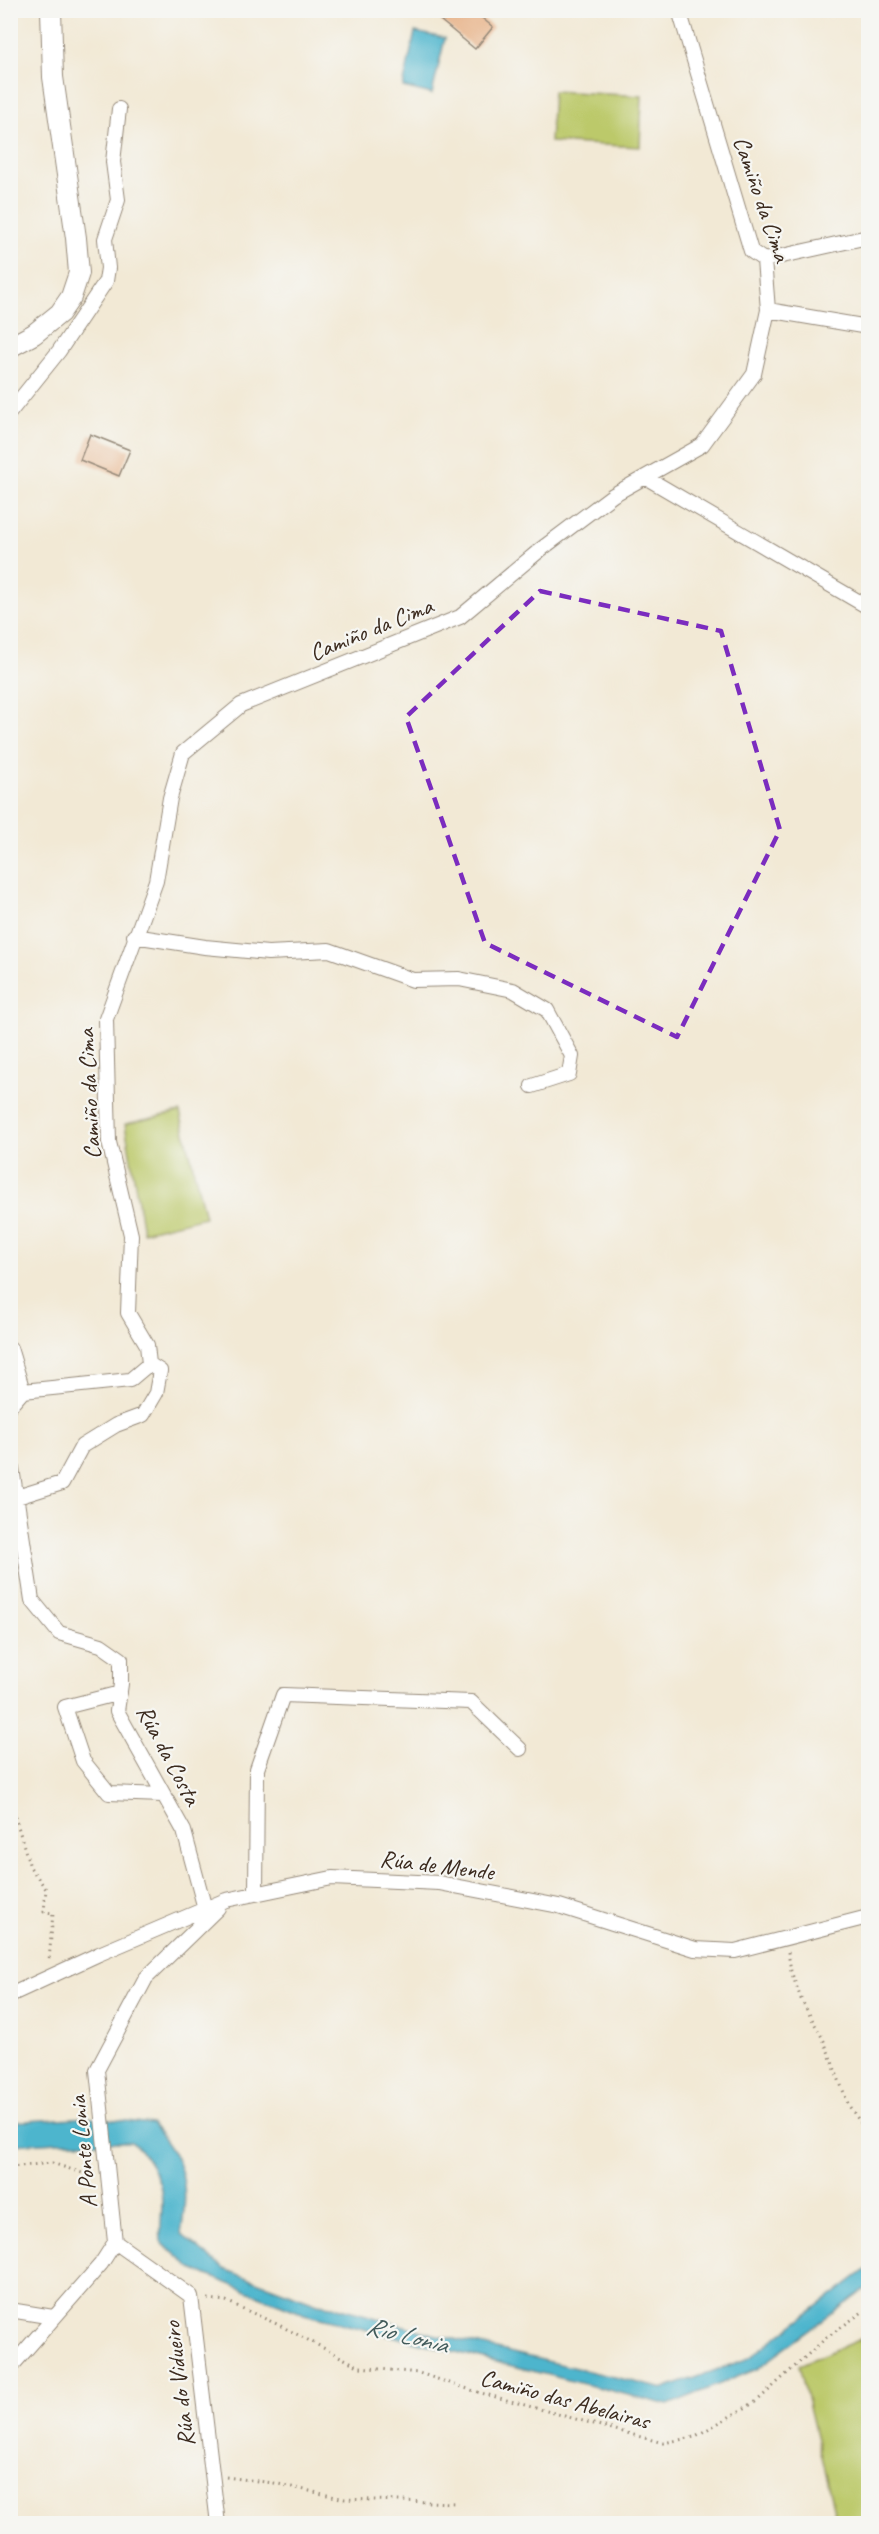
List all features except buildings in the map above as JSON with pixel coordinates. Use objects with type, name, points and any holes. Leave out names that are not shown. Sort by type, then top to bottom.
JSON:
[{"type":"street","points":[[10,347],[34,334],[60,313],[71,297],[79,273],[53,77],[51,10]]},
{"type":"street","name":"Camiño da Cima","points":[[17,1497],[62,1483],[82,1446],[116,1425],[142,1415],[156,1393],[160,1371],[149,1364],[147,1345],[128,1313],[131,1235],[109,1142],[106,1019],[134,936],[156,881],[170,798],[183,753],[241,705],[460,617],[540,550],[613,495],[702,445],[754,374],[768,310],[764,260],[751,251],[679,10]]},
{"type":"street","points":[[10,412],[87,312],[106,281],[108,268],[105,239],[118,200],[113,162],[119,108]]},
{"type":"street","points":[[764,260],[868,237]]},
{"type":"street","points":[[71,297],[87,312]]},
{"type":"street","points":[[768,310],[868,327]]},
{"type":"street","points":[[645,477],[868,608]]},
{"type":"street","points":[[134,936],[206,947],[268,953],[329,950],[413,980],[459,979],[513,990],[547,1010],[572,1056],[569,1074],[532,1086]]},
{"type":"street","points":[[10,1348],[23,1391]]},
{"type":"street","points":[[10,1406],[23,1391],[130,1380],[149,1364]]},
{"type":"street","name":"Rúa da Costa","points":[[10,1455],[17,1497],[16,1528],[32,1600],[59,1633],[101,1645],[121,1659],[117,1711],[184,1831],[206,1909]]},
{"type":"street","points":[[120,1693],[65,1707],[83,1761],[109,1793],[163,1795]]},
{"type":"street","points":[[256,1894],[257,1769],[283,1695],[471,1702],[520,1749]]},
{"type":"street","name":"Rúa de Mende","points":[[10,1995],[226,1900],[332,1878],[439,1883],[559,1906],[695,1949],[735,1951],[868,1917]]},
{"type":"street","name":"A Ponte Lonia","points":[[114,2236],[98,2070],[146,1978],[226,1900]]},
{"type":"street","points":[[10,2368],[101,2264],[114,2236]]},
{"type":"street","name":"Rúa do Vidueiro","points":[[114,2236],[191,2296],[218,2523]]},
{"type":"street","points":[[10,2310],[53,2317]]},
{"type":"path","points":[[10,1799],[30,1867],[46,1889],[44,1912],[54,1912],[48,1978]]},
{"type":"path","points":[[786,1938],[791,1971],[801,1999],[824,2041],[849,2106],[868,2133]]},
{"type":"path","points":[[10,2167],[52,2163],[82,2173],[99,2196]]},
{"type":"path","name":"Camiño das Abelairas","points":[[191,2296],[226,2301],[279,2325],[360,2367],[419,2373],[474,2391],[663,2443],[694,2437],[757,2401],[826,2338],[868,2308]]},
{"type":"path","points":[[212,2474],[274,2483],[345,2499],[456,2503]]},
{"type":"highlighted area","points":[[540,591],[721,631],[780,830],[677,1037],[485,943],[406,717]]},
{"type":"green space","points":[[553,91],[642,96],[640,147],[550,142]]},
{"type":"green space","points":[[180,1112],[205,1217],[143,1232],[125,1124]]},
{"type":"green space","points":[[868,2336],[868,2523],[837,2523],[799,2365]]},
{"type":"water","points":[[415,32],[445,38],[432,94],[403,87]]},
{"type":"water","name":"Río Lonia","points":[[90,2117],[152,2124],[172,2151],[182,2175],[185,2200],[181,2234],[224,2269],[318,2304],[338,2307],[429,2333],[664,2389],[749,2358],[868,2268],[868,2287],[757,2369],[668,2405],[304,2314],[192,2269],[161,2242],[160,2184],[136,2145],[131,2142],[58,2142],[11,2145],[11,2122]]}]
